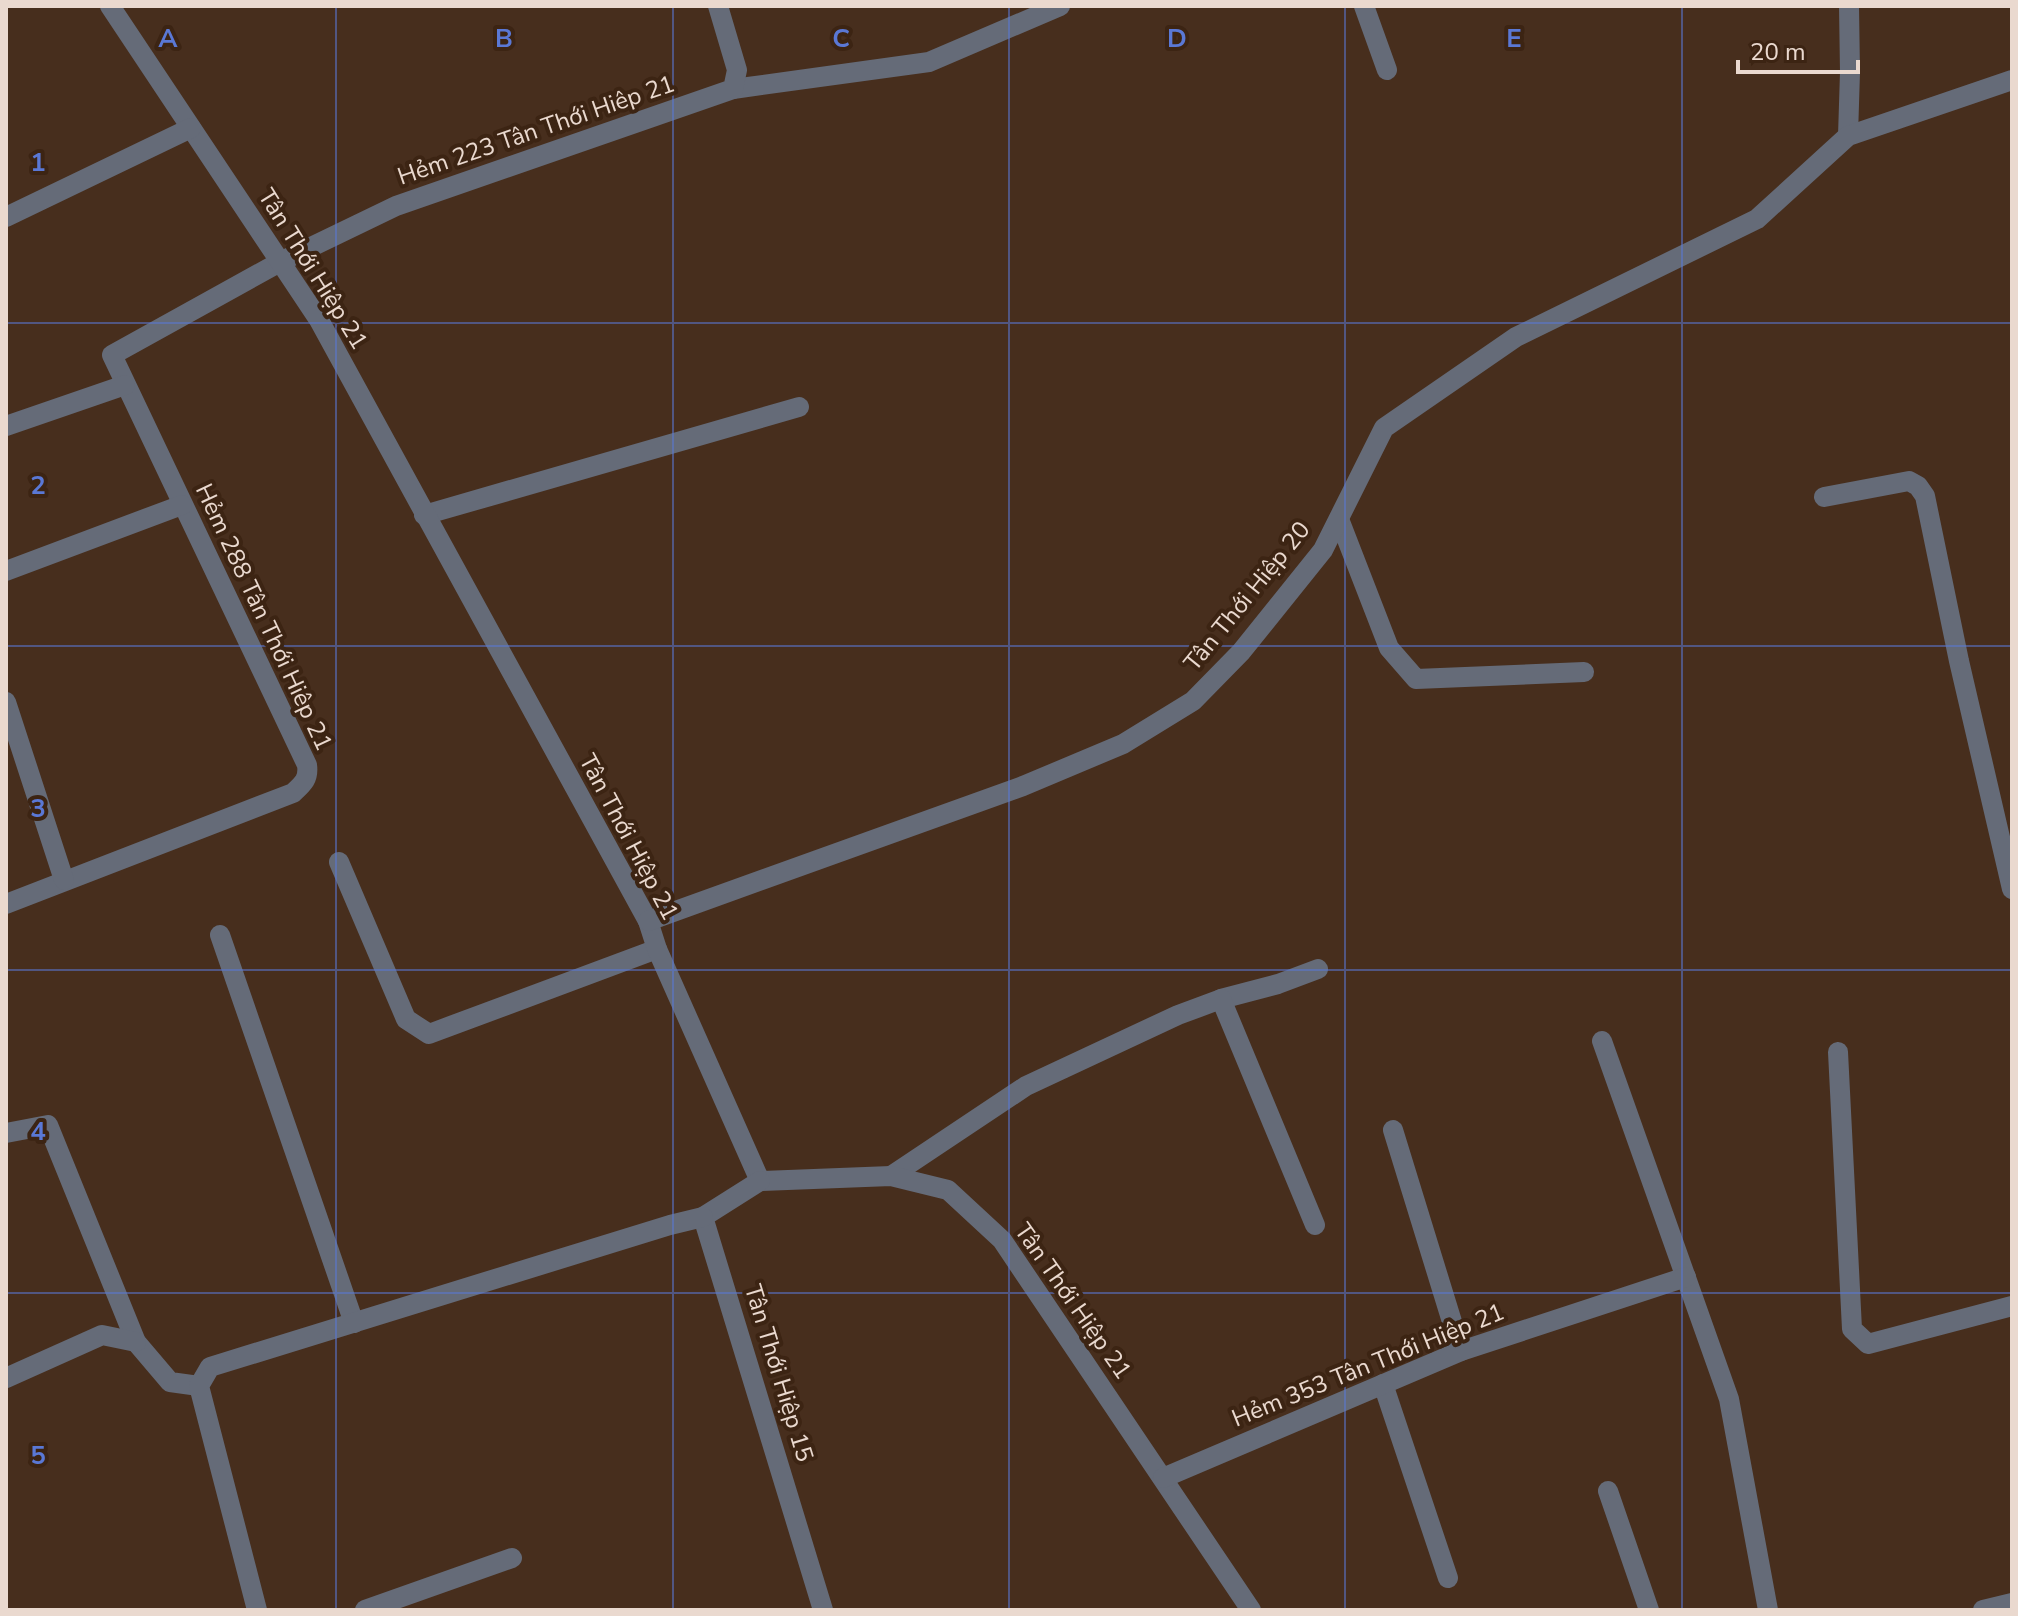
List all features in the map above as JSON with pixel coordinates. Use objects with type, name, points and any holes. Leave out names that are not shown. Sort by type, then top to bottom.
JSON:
[{"type":"street","name":"Tân Thới Hiệp 21","points":[[110,6],[319,320],[648,921],[657,949],[760,1181],[891,1176],[948,1190],[1002,1240],[1163,1478],[1245,1609]]},
{"type":"street","points":[[718,6],[737,70],[733,89]]},
{"type":"street","name":"Hẻm 223 Tân Thới Hiêp 21","points":[[280,262],[396,206],[733,89],[929,62],[1060,6]]},
{"type":"street","points":[[1364,6],[1387,70]]},
{"type":"street","points":[[1848,136],[1849,6]]},
{"type":"street","name":"Tân Thới Hiệp 20","points":[[648,921],[1023,786],[1123,744],[1193,701],[1241,652],[1323,550],[1384,428],[1516,337],[1757,219],[1848,136],[2011,85]]},
{"type":"street","points":[[6,217],[191,128]]},
{"type":"street","name":"Hẻm 288 Tân Thới Hiêp 21","points":[[6,904],[293,793],[303,785],[308,775],[307,765],[112,355],[280,262]]},
{"type":"street","points":[[6,426],[125,385]]},
{"type":"street","points":[[424,515],[799,407]]},
{"type":"street","points":[[1824,497],[1909,481],[1918,486],[1925,496],[1959,661],[2012,889]]},
{"type":"street","points":[[6,571],[182,505]]},
{"type":"street","points":[[1339,519],[1389,648],[1416,679],[1584,672]]},
{"type":"street","points":[[6,702],[64,880]]},
{"type":"street","points":[[339,862],[406,1019],[429,1034],[657,949]]},
{"type":"street","points":[[220,935],[354,1323]]},
{"type":"street","points":[[891,1176],[1026,1086],[1178,1015],[1318,969]]},
{"type":"street","points":[[1221,999],[1315,1225]]},
{"type":"street","points":[[1602,1041],[1729,1399],[1768,1610]]},
{"type":"street","points":[[1838,1052],[1852,1329],[1868,1344],[2012,1306]]},
{"type":"street","points":[[6,1133],[48,1125],[136,1342],[170,1382],[199,1386]]},
{"type":"street","points":[[1393,1130],[1461,1351]]},
{"type":"street","points":[[257,1610],[199,1386],[210,1367],[703,1217],[760,1181]]},
{"type":"street","name":"Tân Thới Hiệp 15","points":[[703,1217],[823,1610]]},
{"type":"street","name":"Hẻm 353 Tân Thới Hiệp 21","points":[[1163,1478],[1461,1351],[1686,1277]]},
{"type":"street","points":[[6,1378],[102,1335],[136,1342]]},
{"type":"street","points":[[1383,1384],[1448,1578]]},
{"type":"street","points":[[1608,1491],[1649,1610]]},
{"type":"street","points":[[365,1610],[512,1558]]},
{"type":"street","points":[[1983,1610],[2012,1603]]}]
